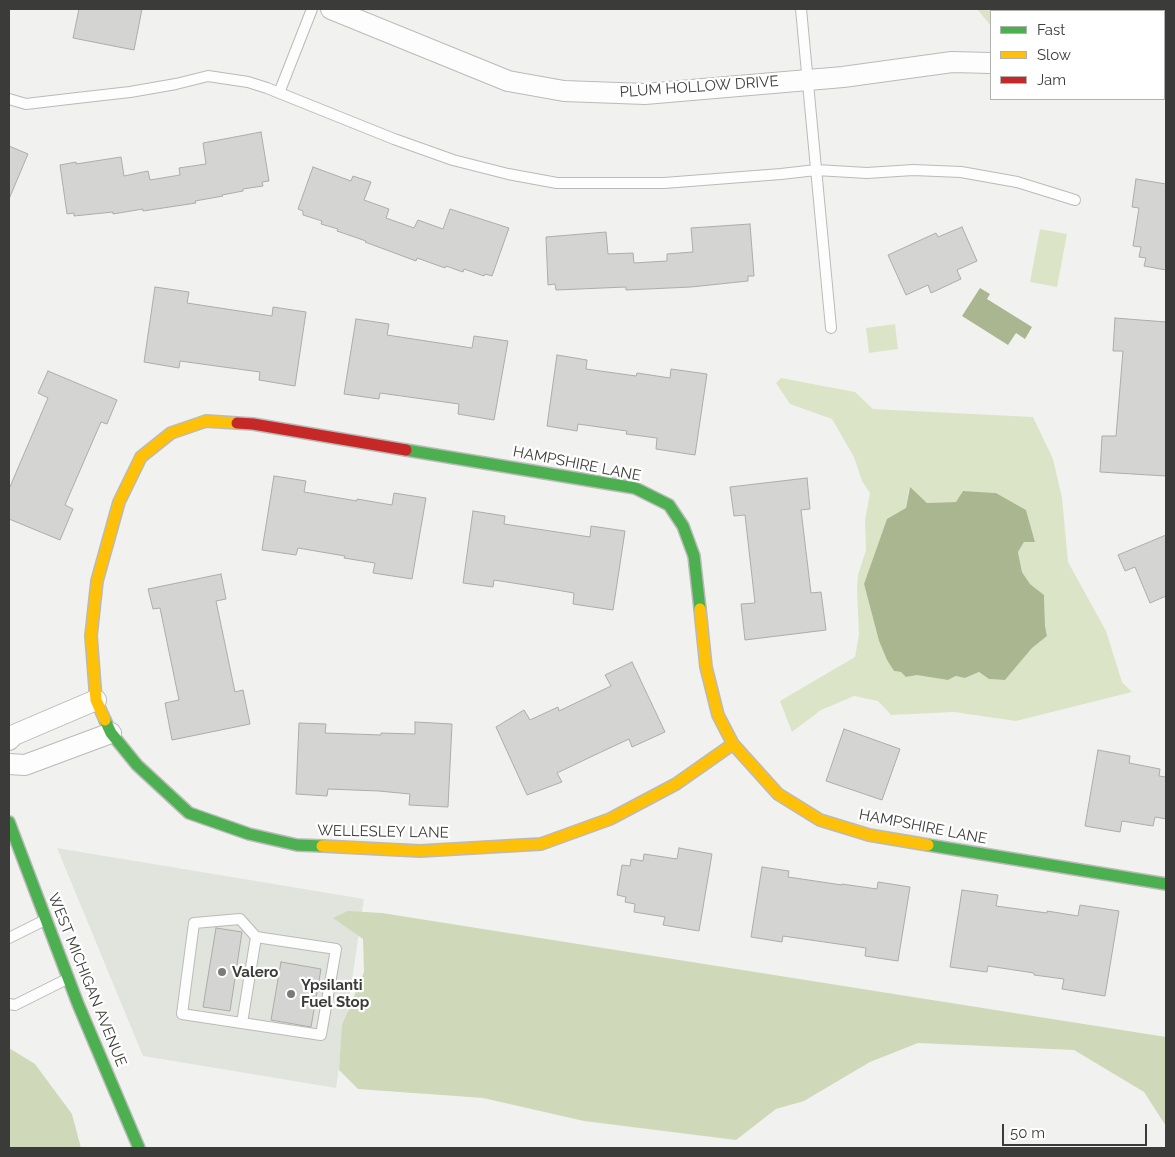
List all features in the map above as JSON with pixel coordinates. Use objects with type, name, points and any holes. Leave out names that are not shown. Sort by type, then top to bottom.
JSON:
[{"type":"main road","name":"HAMPSHIRE LANE","points":[[96,700],[91,636],[97,581],[119,502],[141,457],[171,432],[206,421],[252,424],[636,488],[669,504],[683,526],[694,556],[706,667],[718,715],[733,744],[778,794],[820,820],[869,835],[1166,884]]},
{"type":"main road","name":"WELLESLEY LANE","points":[[96,700],[111,733],[137,765],[189,813],[250,834],[297,845],[420,851],[541,844],[610,819],[676,784],[733,744]]},
{"type":"main road","name":"WEST MICHIGAN AVENUE","points":[[9,822],[68,978],[140,1148]]},
{"type":"street","name":"PLUM HOLLOW DRIVE","points":[[331,9],[508,81],[564,91],[646,94],[843,77],[952,62],[990,63]]},
{"type":"street","points":[[9,740],[14,735],[96,700]]},
{"type":"street","points":[[9,764],[25,765],[111,733]]},
{"type":"lane","points":[[279,93],[312,9]]},
{"type":"lane","points":[[801,9],[831,328]]},
{"type":"lane","points":[[9,99],[26,104],[139,91],[208,76],[248,82],[453,160],[508,174],[557,183],[664,183],[816,170],[867,173],[913,170],[961,172],[1018,182],[1075,200]]},
{"type":"lane","points":[[9,938],[46,919]]},
{"type":"lane","points":[[240,919],[256,937],[336,949],[321,1035],[182,1014],[194,923],[240,919]]},
{"type":"lane","points":[[242,1023],[256,937]]},
{"type":"lane","points":[[9,1004],[15,1005],[68,978]]},
{"type":"shaded area","points":[[977,9],[1166,9],[1166,51],[1165,10],[990,10],[990,25]]},
{"type":"shaded area","points":[[1040,229],[1067,234],[1057,287],[1030,282]]},
{"type":"shaded area","points":[[980,288],[990,294],[987,299],[1032,327],[1025,339],[1016,333],[1008,345],[962,316]]},
{"type":"shaded area","points":[[895,324],[898,349],[869,353],[866,328]]},
{"type":"shaded area","points":[[781,378],[855,392],[873,409],[1033,417],[1053,459],[1062,498],[1068,562],[1106,631],[1122,682],[1132,692],[1016,721],[954,712],[891,715],[878,701],[854,696],[821,710],[792,732],[780,701],[855,657],[859,634],[858,575],[866,550],[865,520],[870,493],[862,481],[854,457],[832,419],[790,404],[776,383]],"holes":[[[909,488],[927,503],[957,502],[963,491],[996,493],[1026,510],[1035,542],[1024,542],[1018,552],[1022,572],[1030,584],[1044,595],[1047,636],[1032,648],[1005,680],[989,679],[979,672],[965,678],[957,676],[948,680],[917,674],[907,677],[901,672],[894,671],[887,660],[879,641],[864,584],[906,508]]]},
{"type":"shaded area","points":[[910,487],[927,503],[956,502],[963,491],[996,493],[1026,510],[1035,542],[1024,542],[1018,552],[1022,572],[1030,584],[1044,595],[1047,636],[1032,648],[1005,680],[989,679],[979,672],[965,678],[956,676],[948,680],[917,675],[906,677],[901,672],[894,671],[887,660],[879,641],[864,584],[887,519],[906,508]]},
{"type":"shaded area","points":[[57,848],[364,899],[336,1088],[143,1056]]},
{"type":"shaded area","points":[[348,911],[382,913],[1166,1037],[1166,1126],[1144,1092],[1074,1050],[918,1043],[870,1062],[804,1101],[776,1109],[736,1140],[584,1121],[483,1098],[358,1089],[339,1070],[342,1025],[364,972],[363,939],[333,918]]},
{"type":"shaded area","points":[[9,1048],[35,1064],[72,1114],[81,1148],[9,1148]]},
{"type":"building","points":[[79,9],[142,9],[134,50],[73,38]]},
{"type":"building","points":[[261,132],[269,181],[262,182],[263,186],[195,201],[196,203],[143,211],[143,209],[113,214],[113,212],[74,216],[74,213],[67,214],[60,165],[121,157],[124,176],[148,171],[150,180],[180,175],[179,168],[206,164],[203,143]]},
{"type":"building","points":[[9,146],[28,154],[9,199]]},
{"type":"building","points":[[313,167],[351,181],[353,176],[371,182],[364,200],[389,209],[386,218],[414,228],[418,220],[443,229],[450,209],[509,228],[492,276],[485,274],[484,276],[464,269],[463,272],[446,266],[445,268],[417,258],[416,261],[337,231],[338,229],[321,224],[322,221],[303,215],[303,211],[298,209]]},
{"type":"building","points":[[1136,179],[1166,184],[1166,270],[1144,266],[1146,258],[1139,257],[1141,247],[1133,246],[1139,208],[1132,207]]},
{"type":"building","points":[[750,224],[754,276],[748,276],[748,281],[691,287],[626,290],[626,287],[556,290],[555,284],[548,285],[546,237],[606,232],[608,254],[633,253],[634,263],[667,261],[667,254],[693,252],[691,228]]},
{"type":"building","points":[[962,227],[977,261],[957,270],[961,279],[931,293],[928,285],[906,295],[888,255],[936,233],[938,237]]},
{"type":"building","points":[[155,287],[189,292],[187,303],[272,316],[273,307],[306,312],[295,386],[259,380],[260,372],[180,361],[179,368],[144,362]]},
{"type":"building","points":[[1115,318],[1166,322],[1166,476],[1100,472],[1102,436],[1116,436],[1123,351],[1113,351]]},
{"type":"building","points":[[356,319],[389,324],[387,335],[472,348],[474,336],[508,341],[494,420],[458,414],[459,404],[380,393],[379,399],[344,394]]},
{"type":"building","points":[[557,355],[587,360],[586,369],[636,376],[637,373],[670,378],[671,369],[707,374],[695,455],[656,449],[657,438],[626,434],[627,431],[578,424],[577,431],[547,426]]},
{"type":"building","points":[[48,371],[117,400],[107,424],[101,422],[65,505],[73,509],[60,540],[9,519],[9,489],[48,398],[38,393]]},
{"type":"building","points":[[274,476],[306,481],[304,492],[357,501],[357,499],[392,505],[394,493],[426,498],[412,579],[373,573],[375,563],[344,558],[345,556],[298,548],[296,555],[262,550]]},
{"type":"building","points":[[807,478],[810,509],[801,510],[811,593],[821,592],[826,630],[745,640],[741,604],[755,603],[745,515],[734,516],[730,487]]},
{"type":"building","points":[[473,511],[505,516],[504,524],[590,537],[591,526],[625,531],[613,610],[573,604],[574,593],[494,580],[493,587],[463,583]]},
{"type":"building","points":[[1166,535],[1166,596],[1150,603],[1135,567],[1125,571],[1118,555]]},
{"type":"building","points":[[221,574],[226,599],[216,601],[235,692],[243,690],[250,724],[172,740],[165,703],[179,700],[160,608],[153,609],[148,589]]},
{"type":"building","points":[[632,662],[665,732],[632,747],[629,739],[557,773],[562,782],[527,795],[496,727],[524,710],[530,720],[558,707],[559,711],[611,686],[605,675]]},
{"type":"building","points":[[415,722],[452,724],[448,807],[409,805],[410,794],[379,791],[328,789],[327,796],[296,794],[299,723],[326,724],[325,733],[381,735],[381,733],[415,734]]},
{"type":"building","points":[[844,729],[900,749],[882,800],[826,781]]},
{"type":"building","points":[[1098,750],[1130,756],[1129,763],[1160,769],[1159,776],[1166,777],[1166,819],[1155,817],[1153,826],[1122,821],[1120,832],[1085,826]]},
{"type":"building","points":[[679,848],[712,854],[699,931],[663,925],[665,917],[634,912],[635,904],[625,902],[626,897],[617,895],[622,865],[630,866],[631,859],[643,861],[644,854],[677,859]]},
{"type":"building","points":[[762,867],[789,871],[788,877],[842,885],[877,889],[878,882],[910,887],[898,961],[865,956],[866,948],[783,936],[782,942],[751,937]]},
{"type":"building","points":[[962,890],[998,895],[996,906],[1047,913],[1047,911],[1078,916],[1080,905],[1119,911],[1105,996],[1062,989],[1064,979],[1034,975],[1034,973],[988,966],[987,972],[950,967]]},
{"type":"building","points":[[216,928],[242,932],[230,1011],[203,1007]]},
{"type":"building","points":[[281,962],[321,969],[311,1027],[271,1020]]},
{"type":"traffic: fast","points":[[406,450],[635,488],[669,505],[683,526],[694,556],[700,609]]},
{"type":"traffic: fast","points":[[105,720],[111,733],[137,765],[189,813],[249,834],[297,845],[322,846]]},
{"type":"traffic: fast","points":[[9,822],[78,1004],[139,1148]]},
{"type":"traffic: fast","points":[[928,845],[1166,884]]},
{"type":"traffic: slow","points":[[105,720],[96,700],[91,636],[97,581],[119,502],[141,457],[171,433],[206,421],[237,423]]},
{"type":"traffic: slow","points":[[700,609],[706,667],[718,715],[733,744],[778,794],[820,820],[869,835],[928,845]]},
{"type":"traffic: slow","points":[[322,846],[420,851],[541,844],[610,819],[676,784],[733,744]]},
{"type":"traffic: jam","points":[[237,423],[253,424],[406,450]]},
{"type":"place","name":"Valero","points":[[222,972]]},
{"type":"place","name":"Ypsilanti Fuel Stop","points":[[291,994]]}]
